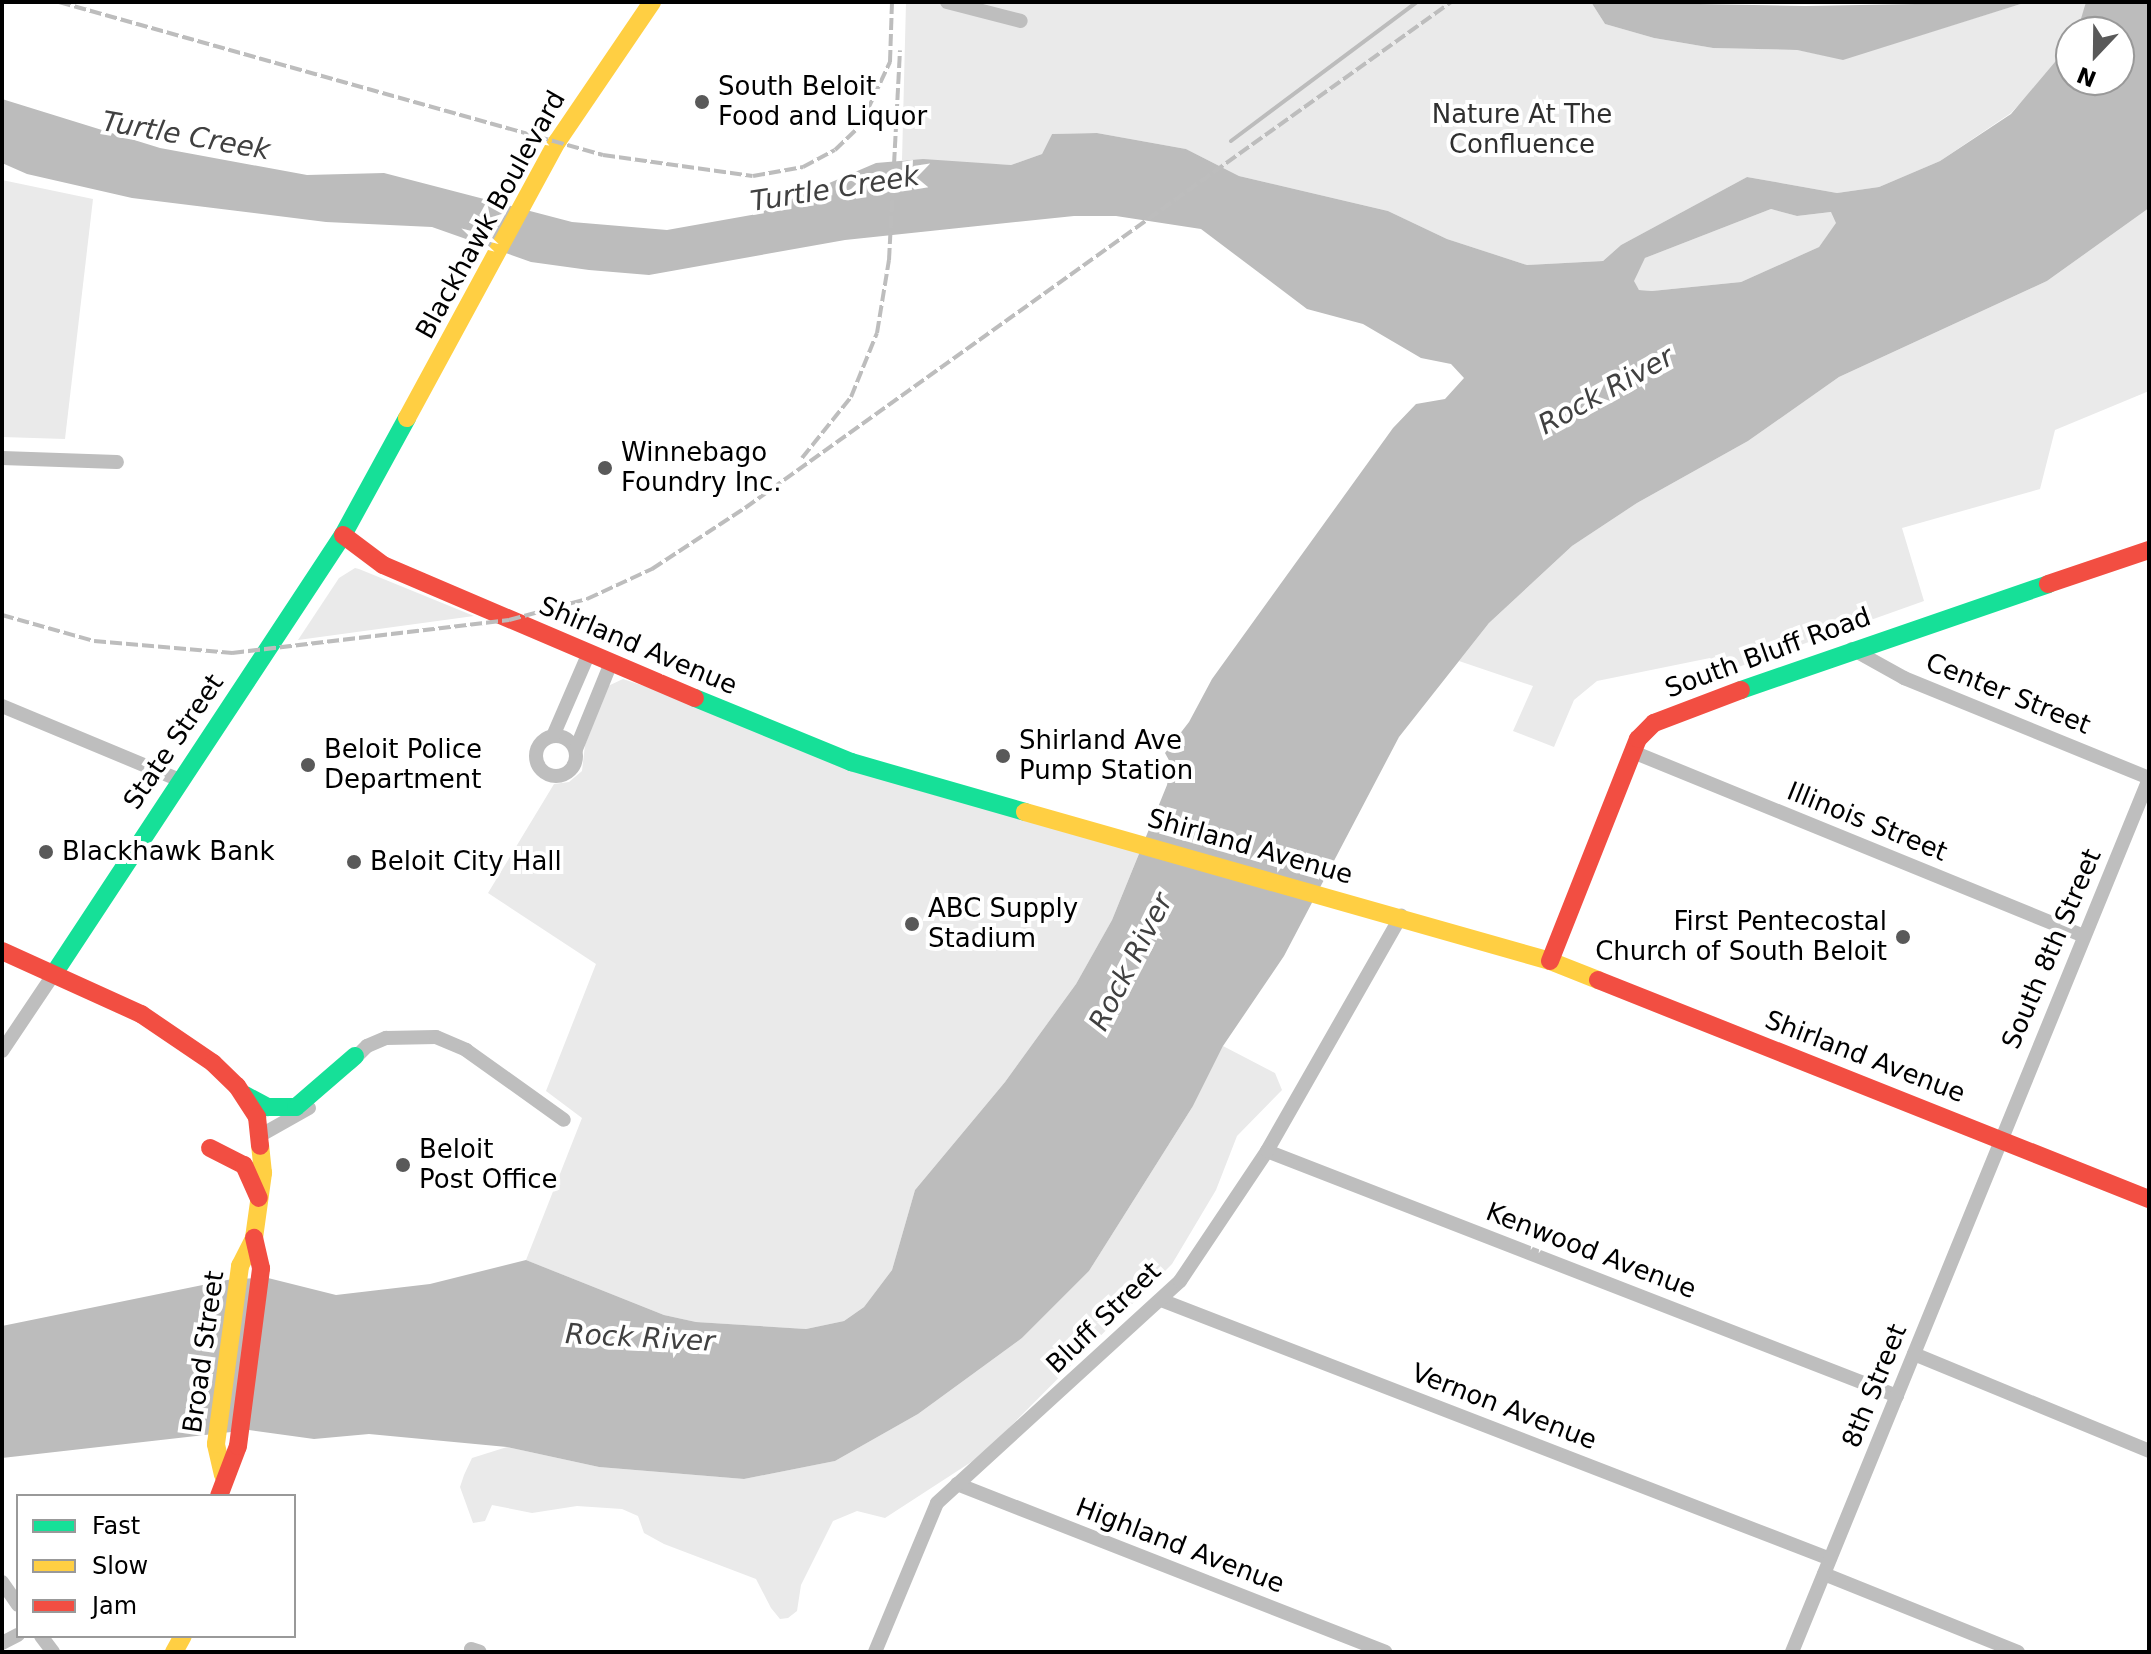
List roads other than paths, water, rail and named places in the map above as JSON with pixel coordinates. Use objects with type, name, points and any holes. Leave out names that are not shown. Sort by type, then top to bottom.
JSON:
[{"type":"street","name":"Blackhawk Boulevard","points":[[387,459],[577,109],[652,2]]},
{"type":"street","points":[[947,2],[1021,21]]},
{"type":"street","points":[[2,458],[117,462]]},
{"type":"street","name":"State Street","points":[[2,1051],[343,535],[387,459]]},
{"type":"street","name":"Shirland Avenue","points":[[343,535],[383,565],[856,764],[1401,916],[1550,961],[2149,1199]]},
{"type":"street","name":"South Bluff Road","points":[[1550,961],[1633,752],[1654,723],[1852,649],[2149,550]]},
{"type":"street","name":"Center Street","points":[[1852,649],[1904,678],[2149,779]]},
{"type":"street","points":[[553,736],[589,653]]},
{"type":"street","points":[[576,749],[567,739],[553,736],[541,742],[536,754],[548,775],[561,776],[572,769],[576,749],[611,663]]},
{"type":"street","points":[[2,706],[180,780]]},
{"type":"street","name":"Illinois Street","points":[[1633,752],[2083,936]]},
{"type":"street","name":"South 8th Street","points":[[2000,1138],[2149,779]]},
{"type":"street","name":"Bluff Street","points":[[875,1652],[933,1511],[957,1484],[1180,1281],[1267,1151],[1401,916]]},
{"type":"street","name":"Broad Street","points":[[2,951],[55,972],[141,1014],[213,1063],[243,1093],[261,1135],[260,1201],[254,1238],[240,1266],[216,1444],[223,1475]]},
{"type":"street","points":[[243,1093],[268,1107],[296,1107],[309,1101],[332,1071],[361,1051],[416,1034],[436,1037],[466,1050],[564,1120]]},
{"type":"street","points":[[261,1135],[302,1114],[361,1051]]},
{"type":"street","name":"8th Street","points":[[1792,1652],[2000,1138]]},
{"type":"street","points":[[210,1148],[244,1165],[260,1201]]},
{"type":"street","name":"Kenwood Avenue","points":[[1267,1151],[1897,1396]]},
{"type":"street","name":"Broad Street","points":[[223,1475],[238,1446],[261,1268],[254,1238]]},
{"type":"street","name":"Vernon Avenue","points":[[1161,1300],[1830,1559]]},
{"type":"street","points":[[1914,1354],[2149,1451]]},
{"type":"street","points":[[219,1494],[223,1475]]},
{"type":"street","name":"Highland Avenue","points":[[957,1484],[1385,1652]]},
{"type":"street","points":[[1824,1574],[2018,1652]]},
{"type":"street","points":[[2,1582],[16,1602]]},
{"type":"water","points":[[1591,2],[1805,6],[2027,2],[1843,60],[1797,50],[1713,48],[1654,38],[1605,24]]},
{"type":"water","points":[[2086,2],[2149,2],[2149,208],[2047,281],[1839,377],[1748,441],[1637,503],[1572,546],[1489,623],[1399,737],[1284,956],[1223,1046],[1193,1106],[1089,1271],[1022,1338],[918,1414],[835,1461],[744,1479],[599,1467],[507,1447],[369,1434],[314,1439],[249,1430],[2,1458],[2,1326],[232,1279],[268,1278],[336,1295],[430,1284],[526,1260],[664,1315],[696,1322],[806,1329],[844,1321],[864,1307],[892,1270],[915,1190],[1005,1082],[1076,984],[1112,920],[1167,785],[1171,764],[1165,753],[1189,722],[1212,679],[1393,428],[1416,404],[1445,399],[1464,378],[1451,364],[1421,358],[1363,324],[1307,309],[1201,229],[1116,216],[1074,216],[845,240],[649,275],[589,270],[531,262],[432,227],[326,222],[132,198],[27,174],[2,163],[2,99],[160,148],[307,175],[384,173],[572,222],[667,230],[757,214],[876,163],[923,159],[1011,165],[1042,154],[1052,134],[1097,133],[1186,149],[1239,176],[1388,211],[1447,239],[1527,265],[1603,261],[1621,245],[1747,177],[1837,193],[1879,187],[1940,161],[2011,114],[2055,62],[2055,96],[2135,96],[2135,16],[2082,16]],"holes":[[[1771,209],[1797,216],[1831,212],[1836,223],[1819,247],[1741,282],[1652,291],[1639,290],[1634,281],[1645,258]]]},
{"type":"waterway","points":[[1231,141],[1417,2]]},
{"type":"railway","points":[[59,2],[603,155],[753,176],[803,167],[835,150],[860,126],[890,62],[892,2]]},
{"type":"railway","points":[[2,615],[94,641],[232,653],[509,620],[587,599],[652,569],[745,508],[1451,2]]},
{"type":"railway","points":[[802,458],[851,397],[877,333],[889,260],[900,50]]},
{"type":"place","name":"South Beloit Food and Liquor","points":[[702,102]]},
{"type":"place","name":"Winnebago Foundry Inc.","points":[[605,468]]},
{"type":"place","name":"Shirland Ave Pump Station","points":[[1003,756]]},
{"type":"place","name":"Beloit Police Department","points":[[308,765]]},
{"type":"place","name":"Blackhawk Bank","points":[[46,852]]},
{"type":"place","name":"Beloit City Hall","points":[[354,862]]},
{"type":"place","name":"ABC Supply Stadium","points":[[912,924]]},
{"type":"place","name":"First Pentecostal Church of South Beloit","points":[[1903,937]]},
{"type":"place","name":"Beloit Post Office","points":[[403,1165]]},
{"type":"park label","name":"Nature At The Confluence","points":[[1522,130]]},
{"type":"water label","name":"Turtle Creek","points":[[186,136]]},
{"type":"water label","name":"Turtle Creek","points":[[835,189]]},
{"type":"water label","name":"Rock River","points":[[1606,391]]},
{"type":"water label","name":"Rock River","points":[[1131,962]]},
{"type":"water label","name":"Rock River","points":[[640,1338]]}]
